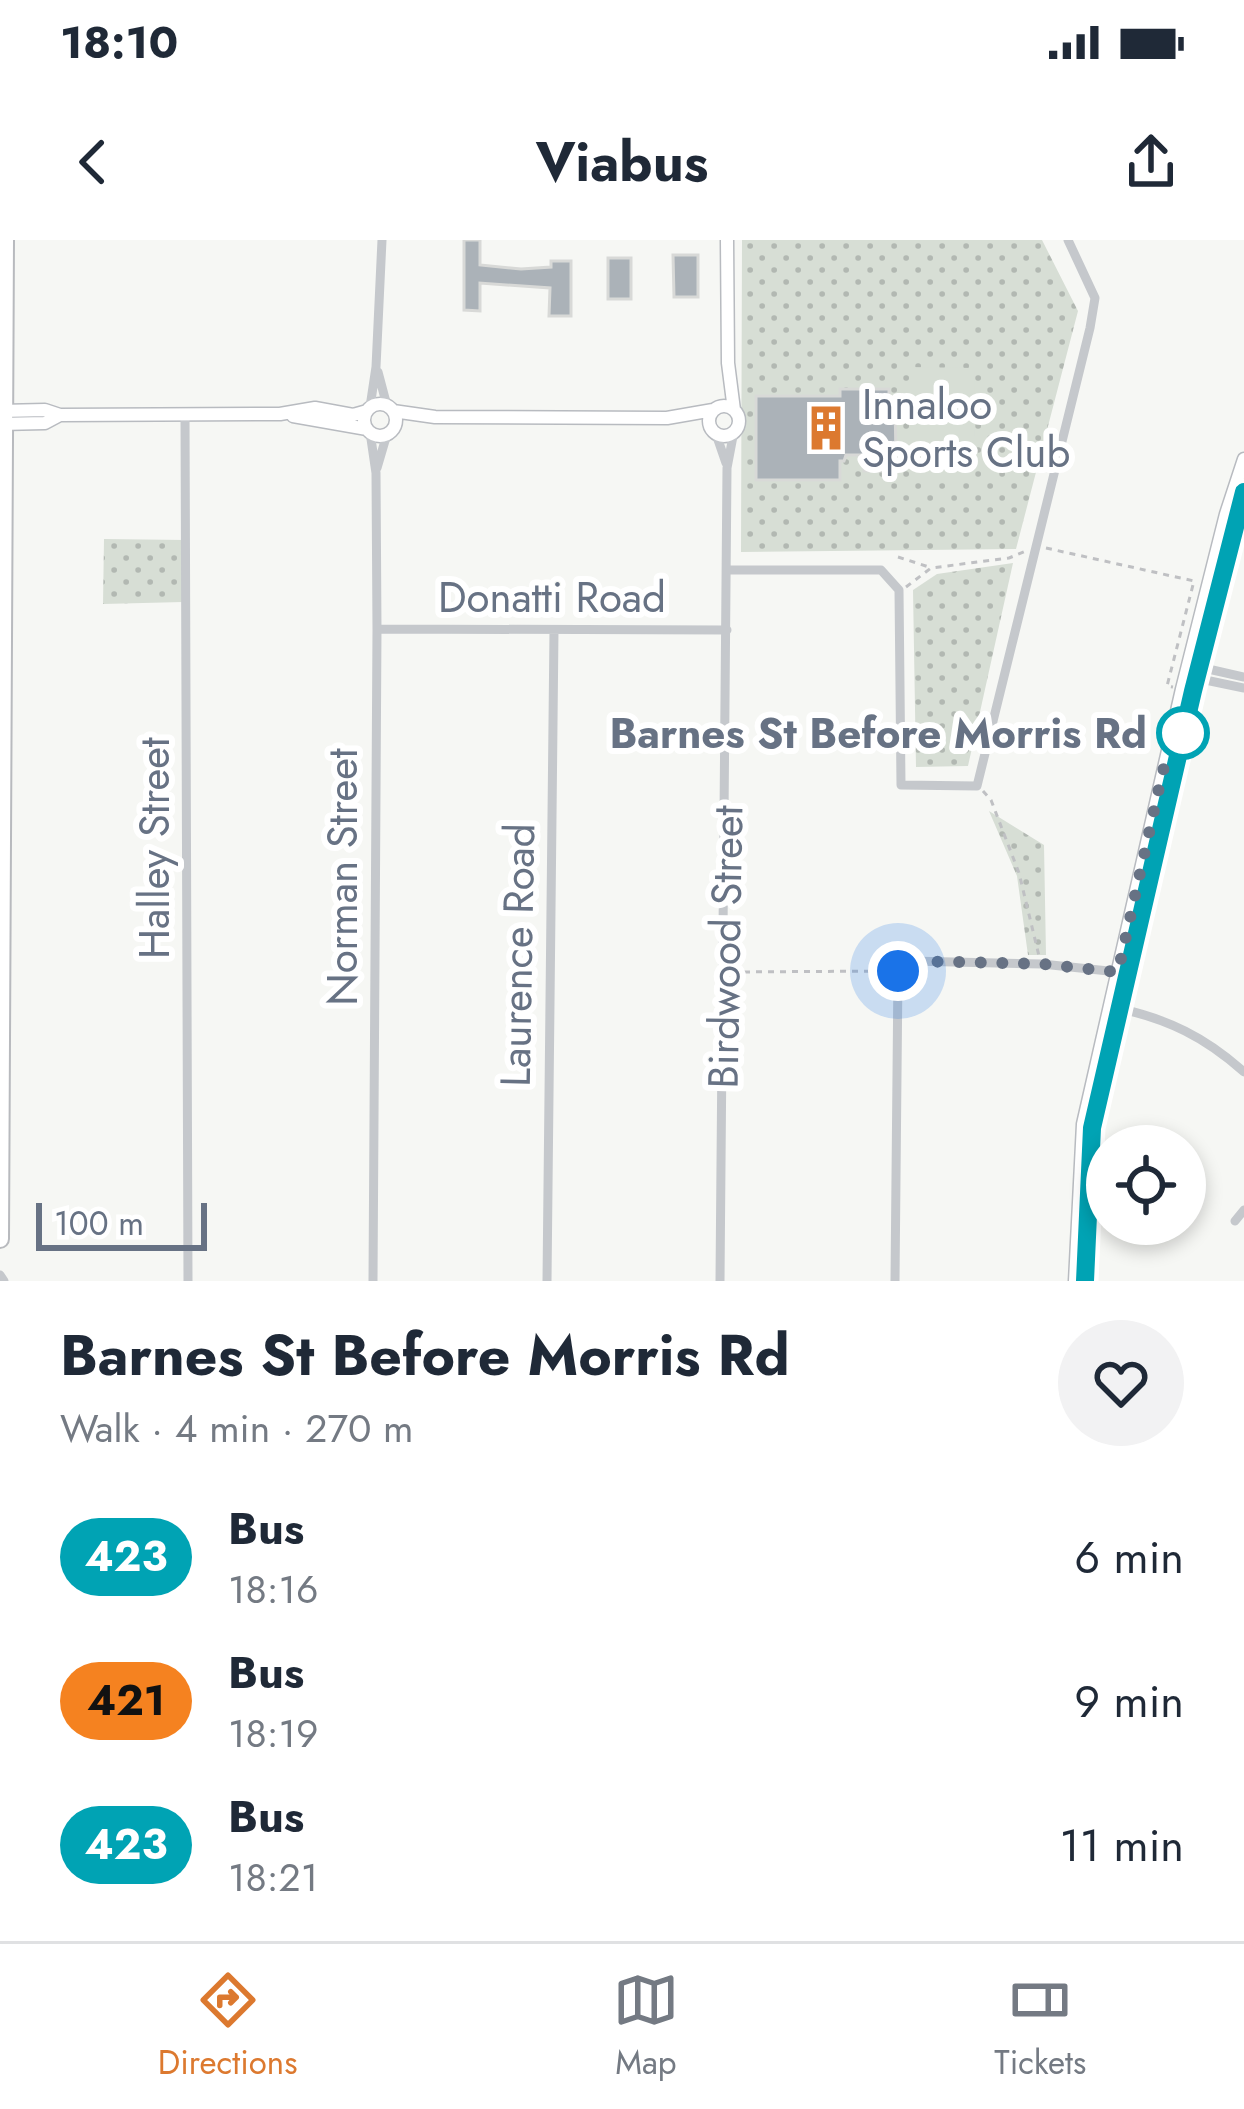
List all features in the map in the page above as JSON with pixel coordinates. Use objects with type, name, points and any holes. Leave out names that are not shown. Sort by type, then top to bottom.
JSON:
[{"type":"highway","points":[[0,1239],[4,240]]},
{"type":"main road","points":[[668,418],[724,436],[739,421],[728,363],[728,240]]},
{"type":"main road","points":[[714,431],[709,421],[728,363]]},
{"type":"main road","points":[[2,418],[45,423],[60,415],[280,414],[315,409],[352,415],[390,409],[435,417],[668,418],[724,406],[734,410]]},
{"type":"main road","points":[[369,409],[369,431]]},
{"type":"main road","points":[[389,432],[390,409]]},
{"type":"main road","points":[[280,414],[389,432],[435,417]]},
{"type":"main road","points":[[1076,1281],[1079,1150],[1194,672],[1226,514],[1244,459]]},
{"type":"main road","points":[[1194,672],[1244,492]]},
{"type":"main road","points":[[1085,1281],[1088,1151],[1114,1007]]},
{"type":"street","points":[[369,409],[376,367],[382,240]]},
{"type":"street","points":[[728,570],[881,570],[899,590],[901,785],[977,786],[1095,298],[1068,240]]},
{"type":"street","points":[[376,367],[390,409]]},
{"type":"street","name":"Halley Street","points":[[185,414],[188,1281]]},
{"type":"street","name":"Norman Street","points":[[369,431],[376,473],[377,629],[373,1281]]},
{"type":"street","name":"Birdwood Street","points":[[714,431],[728,469]]},
{"type":"street","name":"Birdwood Street","points":[[720,1281],[728,469],[734,431]]},
{"type":"street","name":"Norman Street","points":[[376,473],[389,432]]},
{"type":"street","name":"Donatti Road","points":[[377,629],[727,629]]},
{"type":"street","name":"Laurence Road","points":[[548,1281],[554,630]]},
{"type":"street","points":[[1194,672],[1244,677]]},
{"type":"street","points":[[1194,672],[1244,688]]},
{"type":"street","points":[[895,1281],[898,971],[910,961],[1042,964],[1122,973]]},
{"type":"street","points":[[1114,1007],[1186,1028],[1244,1072]]},
{"type":"street","points":[[1235,1221],[1244,1210]]},
{"type":"path","points":[[898,557],[931,568],[1010,558],[1037,546],[1194,580],[1167,686]]},
{"type":"path","points":[[899,590],[931,568]]},
{"type":"path","points":[[977,786],[991,800],[1019,873],[1042,964]]},
{"type":"path","points":[[725,972],[898,971]]},
{"type":"shaded area","points":[[742,240],[1042,240],[1078,311],[1016,549],[741,552]]},
{"type":"shaded area","points":[[909,367],[975,368],[974,483],[909,483]]},
{"type":"shaded area","points":[[104,539],[186,540],[183,602],[103,604]]},
{"type":"shaded area","points":[[1013,563],[968,766],[916,767],[913,590],[937,574]]},
{"type":"shaded area","points":[[989,811],[1044,845],[1046,955],[1028,955],[1017,876]]},
{"type":"building","points":[[464,240],[480,240],[480,265],[521,269],[571,261],[571,316],[549,316],[550,288],[480,283],[480,311],[464,310]]},
{"type":"building","points":[[673,255],[698,255],[698,297],[674,297]]},
{"type":"building","points":[[608,258],[631,258],[631,299],[608,299]]},
{"type":"building","name":"Innaloo Sports Club","points":[[840,389],[889,389],[889,402],[895,402],[896,459],[890,459],[890,471],[864,471],[864,455],[846,455],[840,461],[840,480],[756,480],[756,396],[840,396]]},
{"type":"bus line","name":"423","points":[[1085,1281],[1092,1128],[1244,492]]},
{"type":"place","name":"Innaloo Sports Club","points":[[826,428]]},
{"type":"place","name":"Barnes St Before Morris Rd","points":[[1183,733]]},
{"type":"route","points":[[898,971],[910,961],[1042,964],[1118,972],[1163,770],[1183,733]]}]
